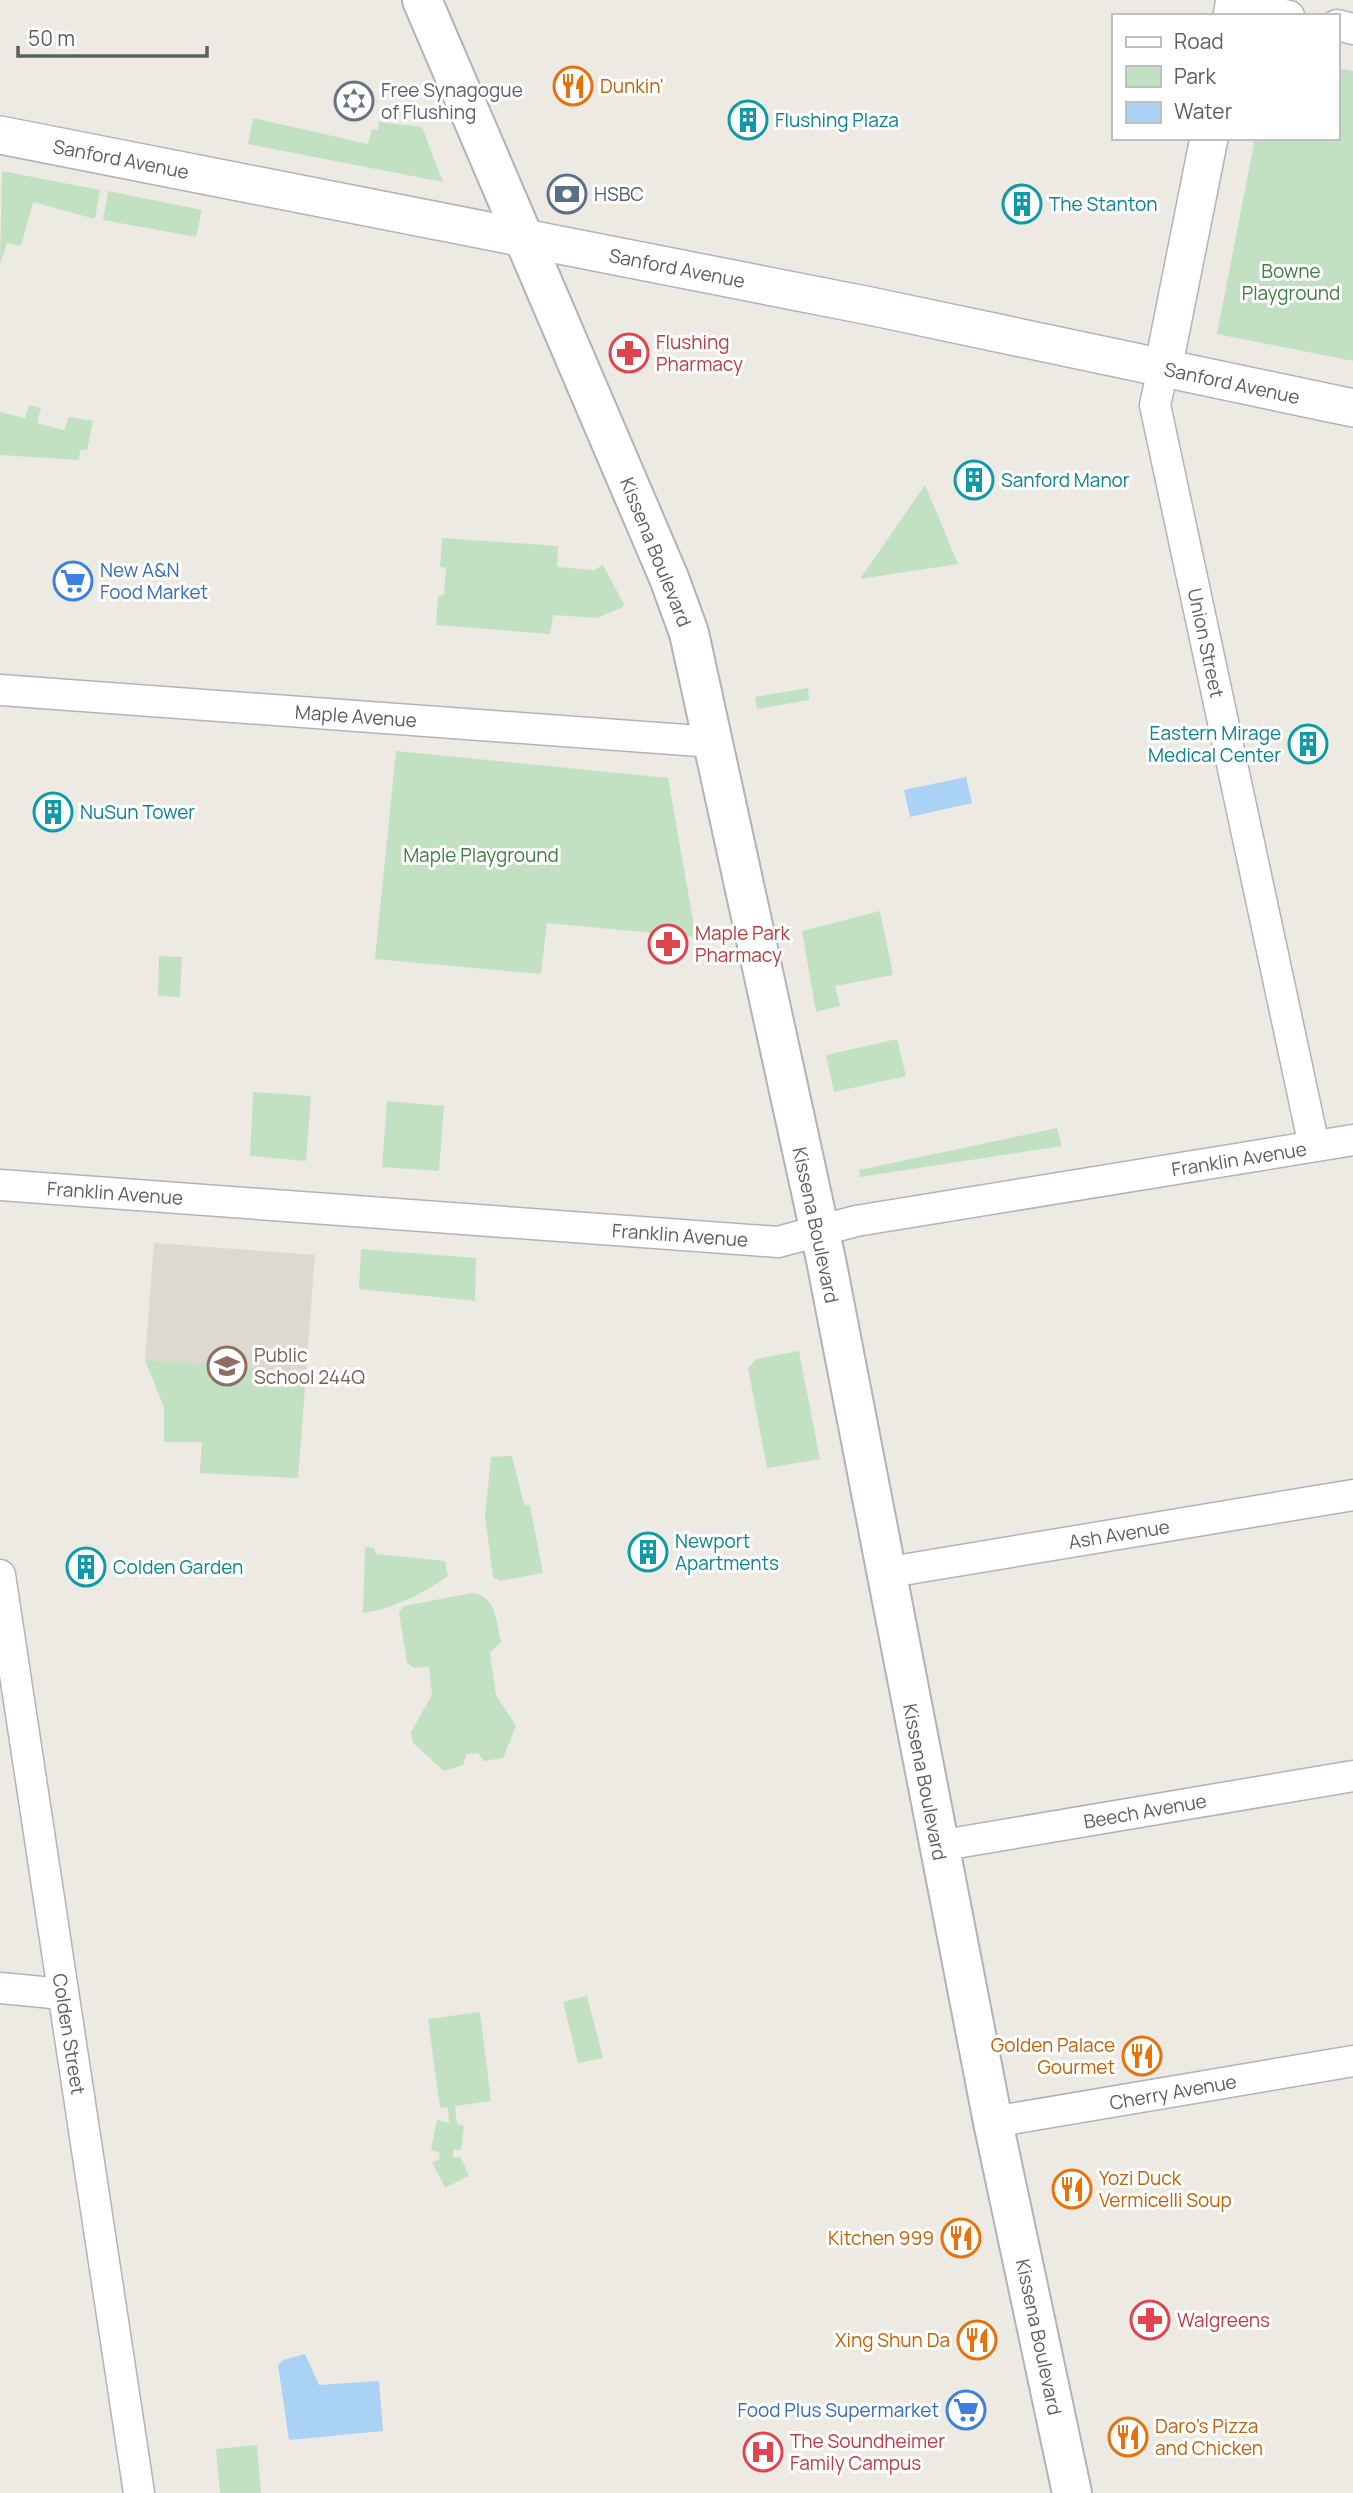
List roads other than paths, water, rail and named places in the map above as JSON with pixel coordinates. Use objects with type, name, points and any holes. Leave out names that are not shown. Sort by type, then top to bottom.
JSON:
[{"type":"main road","name":"Kissena Boulevard","points":[[422,0],[525,239],[545,293],[670,578],[689,633],[818,1230],[993,2122],[1072,2493]]},
{"type":"street","points":[[1253,0],[1265,11],[1279,14]]},
{"type":"street","name":"Sanford Avenue","points":[[0,135],[870,306],[1353,408]]},
{"type":"street","name":"Union Street","points":[[1209,140],[1155,405],[1314,1146]]},
{"type":"street","name":"Maple Avenue","points":[[0,690],[712,742]]},
{"type":"street","name":"Franklin Avenue","points":[[0,1185],[779,1242],[856,1220],[1353,1140]]},
{"type":"street","name":"Ash Avenue","points":[[884,1573],[1353,1495]]},
{"type":"street","name":"Colden Street","points":[[0,1575],[139,2493]]},
{"type":"street","name":"Beech Avenue","points":[[938,1846],[1353,1776]]},
{"type":"street","points":[[0,1988],[63,1994]]},
{"type":"street","name":"Cherry Avenue","points":[[993,2122],[1353,2061]]},
{"type":"water","points":[[966,777],[972,803],[910,817],[904,790]]},
{"type":"water","points":[[305,2354],[319,2385],[379,2381],[383,2431],[289,2440],[278,2365],[283,2360]]},
{"type":"place","name":"Dunkin'","points":[[573,86]]},
{"type":"place","name":"Free Synagogue of Flushing","points":[[354,101]]},
{"type":"place","name":"Flushing Plaza","points":[[748,120]]},
{"type":"place","name":"HSBC","points":[[567,194]]},
{"type":"place","name":"The Stanton","points":[[1022,204]]},
{"type":"place","name":"Flushing Pharmacy","points":[[629,353]]},
{"type":"place","name":"Sanford Manor","points":[[974,480]]},
{"type":"place","name":"New A&N Food Market","points":[[73,581]]},
{"type":"place","name":"Eastern Mirage Medical Center","points":[[1308,744]]},
{"type":"place","name":"NuSun Tower","points":[[53,812]]},
{"type":"place","name":"Maple Park Pharmacy","points":[[668,944]]},
{"type":"place","name":"Public School 244Q","points":[[227,1366]]},
{"type":"place","name":"Newport Apartments","points":[[648,1552]]},
{"type":"place","name":"Colden Garden","points":[[86,1567]]},
{"type":"place","name":"Golden Palace Gourmet","points":[[1142,2056]]},
{"type":"place","name":"Yozi Duck Vermicelli Soup","points":[[1072,2189]]},
{"type":"place","name":"Kitchen 999","points":[[961,2238]]},
{"type":"place","name":"Walgreens","points":[[1150,2320]]},
{"type":"place","name":"Xing Shun Da","points":[[977,2340]]},
{"type":"place","name":"Food Plus Supermarket","points":[[966,2410]]},
{"type":"place","name":"Daro's Pizza and Chicken","points":[[1128,2437]]},
{"type":"place","name":"The Soundheimer Family Campus","points":[[763,2452]]},
{"type":"park label","name":"Bowne Playground","points":[[1291,282]]},
{"type":"park label","name":"Maple Playground","points":[[481,855]]}]
